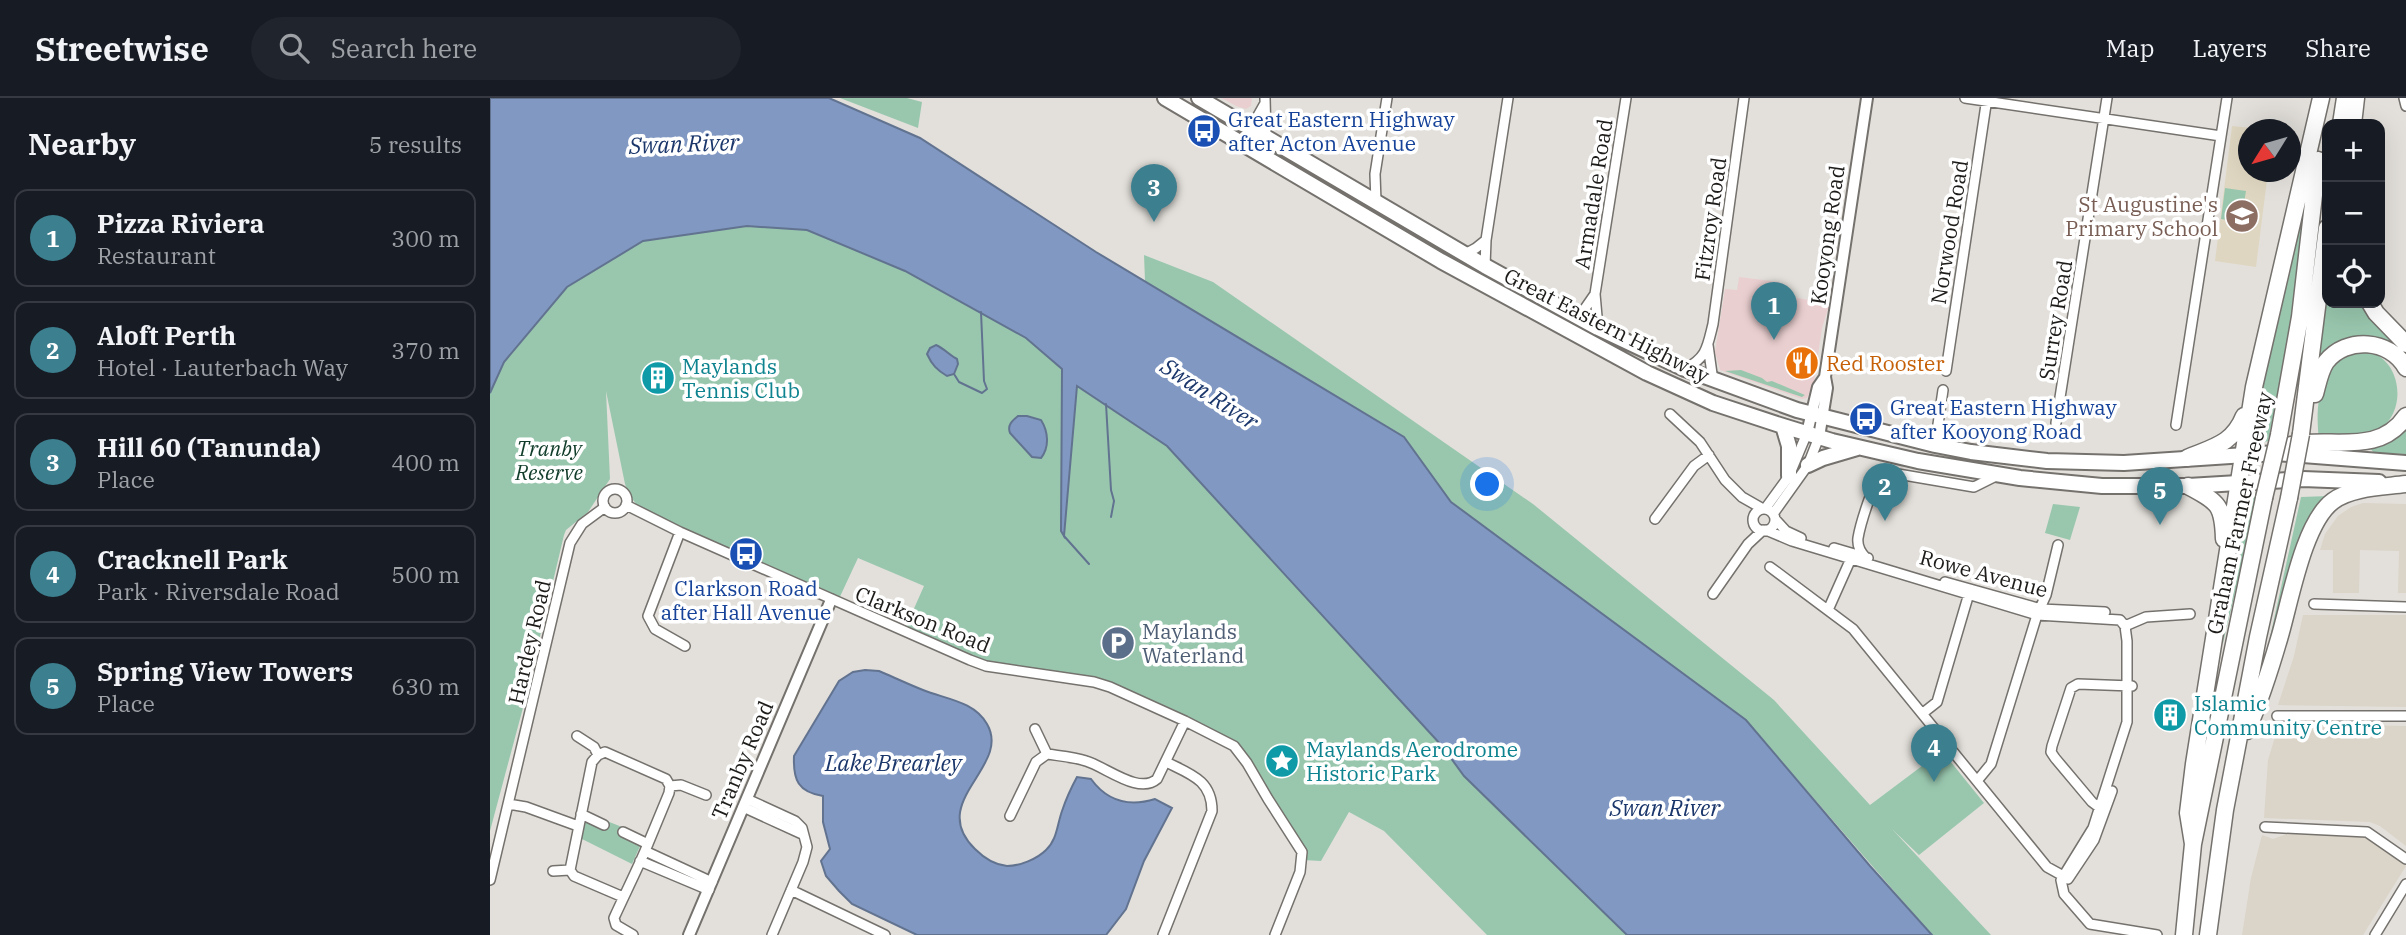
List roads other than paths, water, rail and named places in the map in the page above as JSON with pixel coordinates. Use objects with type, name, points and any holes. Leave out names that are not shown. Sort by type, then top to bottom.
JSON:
[{"type":"highway","name":"Great Eastern Highway","points":[[1165,98],[1441,261],[1647,373],[1713,403],[1783,426],[1858,448],[1917,461],[1997,475],[2102,486],[2188,486],[2303,479],[2406,483]]},
{"type":"highway","name":"Great Eastern Highway","points":[[1199,98],[1485,266],[1578,317],[1713,381],[1817,416],[1935,445],[2004,457],[2089,463],[2276,453],[2406,463]]},
{"type":"highway","points":[[2193,844],[2188,813],[2242,455],[2254,387],[2324,98]]},
{"type":"highway","name":"Graham Farmer Freeway","points":[[2184,935],[2193,844],[2279,435],[2300,317],[2324,98]]},
{"type":"highway","points":[[2343,119],[2346,98]]},
{"type":"highway","points":[[2354,119],[2356,98]]},
{"type":"highway","name":"Graham Farmer Freeway","points":[[2208,935],[2216,865],[2235,759],[2302,428],[2325,245]]},
{"type":"highway","points":[[2373,308],[2406,344]]},
{"type":"highway","points":[[2302,428],[2325,365],[2333,355],[2344,348],[2358,344],[2374,345],[2391,351],[2406,368]]},
{"type":"highway","points":[[2187,458],[2232,437],[2238,430],[2254,387]]},
{"type":"highway","points":[[2276,453],[2290,445],[2365,441],[2389,433],[2401,424],[2406,416]]},
{"type":"highway","points":[[1783,426],[1789,446],[1789,476]]},
{"type":"highway","points":[[1808,466],[1823,458],[1858,448]]},
{"type":"highway","points":[[2235,759],[2260,701],[2301,562],[2318,517],[2324,508],[2340,497],[2406,483]]},
{"type":"highway","points":[[2188,486],[2217,504],[2224,527],[2226,566]]},
{"type":"street","points":[[1376,202],[1375,174],[1387,98]]},
{"type":"street","points":[[1485,266],[1486,240],[1508,98]]},
{"type":"street","name":"Armadale Road","points":[[1598,327],[1595,295],[1626,98]]},
{"type":"street","name":"Fitzroy Road","points":[[1713,381],[1708,345],[1744,98]]},
{"type":"street","name":"Kooyong Road","points":[[1813,435],[1818,387],[1825,377],[1867,98]]},
{"type":"street","points":[[1965,98],[1987,99],[2221,136]]},
{"type":"street","name":"Surrey Road","points":[[2056,423],[2107,98]]},
{"type":"street","points":[[2176,425],[2227,98]]},
{"type":"street","points":[[2404,98],[2406,106]]},
{"type":"street","name":"Norwood Road","points":[[1946,371],[1987,99]]},
{"type":"street","points":[[1265,101],[1259,133],[1252,137],[1275,155],[1282,167]]},
{"type":"street","points":[[1259,133],[1265,101]]},
{"type":"street","points":[[1357,190],[1375,174]]},
{"type":"street","points":[[1465,254],[1486,240]]},
{"type":"street","name":"Armadale Road","points":[[1578,317],[1595,295]]},
{"type":"street","points":[[1685,369],[1700,361],[1708,345]]},
{"type":"street","points":[[1935,445],[1943,390]]},
{"type":"street","points":[[1670,414],[1696,438],[1725,480],[1742,497],[1757,527],[1765,530]]},
{"type":"street","points":[[1769,513],[1808,466],[1813,435]]},
{"type":"street","points":[[1713,594],[1748,544],[1773,526],[1769,513],[1813,435]]},
{"type":"street","points":[[1655,519],[1694,466],[1709,455]]},
{"type":"street","points":[[1866,558],[1858,547],[1858,538],[1873,488],[1884,473],[1892,472],[1974,487],[1997,475]]},
{"type":"street","points":[[613,489],[624,494],[626,505],[624,509],[612,512],[605,507],[603,498],[613,489]]},
{"type":"street","name":"Rowe Avenue","points":[[1742,497],[1769,513],[1786,531],[1796,537],[1851,556],[2039,612],[2116,618],[2128,625]]},
{"type":"street","name":"Clarkson Road","points":[[626,505],[680,532],[970,660],[986,666],[1094,682],[1110,687],[1185,720],[1234,746],[1302,852],[1300,872],[1275,935]]},
{"type":"street","name":"Hardey Road","points":[[490,880],[570,543],[582,524],[605,507]]},
{"type":"street","points":[[1748,544],[1757,512],[1769,513]]},
{"type":"street","name":"Rowe Avenue","points":[[1765,530],[1783,538],[1866,558],[1969,592]]},
{"type":"street","points":[[680,532],[648,615],[655,629],[685,646]]},
{"type":"street","points":[[1977,780],[1991,764],[2058,545]]},
{"type":"street","points":[[1828,610],[1851,556]]},
{"type":"street","points":[[1770,567],[1853,629],[2047,867],[2065,877],[2070,892],[2096,926],[2157,935]]},
{"type":"street","points":[[1923,713],[1937,702],[1969,592]]},
{"type":"street","name":"Tranby Road","points":[[689,935],[831,600]]},
{"type":"street","points":[[2314,604],[2406,607]]},
{"type":"street","points":[[2065,877],[2088,852],[2133,720],[2130,686],[2133,635],[2128,625],[2146,617],[2190,614]]},
{"type":"street","points":[[2103,810],[2092,802],[2055,758],[2051,752],[2052,746],[2071,688],[2078,684],[2130,686]]},
{"type":"street","points":[[2277,716],[2406,716]]},
{"type":"street","points":[[1010,816],[1036,762],[1047,754],[1086,761],[1140,785],[1151,785],[1166,762],[1185,720]]},
{"type":"street","points":[[1035,729],[1047,754]]},
{"type":"street","points":[[577,736],[594,747],[598,755]]},
{"type":"street","points":[[624,897],[574,876],[570,870],[592,762],[605,752],[666,779],[670,786],[670,793],[624,897],[614,918],[616,925],[633,935]]},
{"type":"street","points":[[1163,935],[1212,811],[1212,797],[1204,783],[1166,762]]},
{"type":"street","points":[[670,786],[681,785],[706,796]]},
{"type":"street","points":[[745,803],[802,834],[807,847],[772,935]]},
{"type":"street","points":[[508,804],[526,807],[578,826]]},
{"type":"street","points":[[581,814],[604,825]]},
{"type":"street","points":[[2265,827],[2367,832],[2406,859]]},
{"type":"street","points":[[623,832],[644,852],[711,886]]},
{"type":"street","points":[[553,871],[570,870]]},
{"type":"street","points":[[2375,935],[2406,884]]},
{"type":"street","points":[[791,890],[885,935]]},
{"type":"water","name":"Swan River","points":[[490,98],[829,98],[920,138],[1096,252],[1404,437],[1451,502],[1746,720],[1932,935],[1627,935],[1464,776],[1442,746],[1167,446],[1077,386],[1064,536],[1061,531],[1062,369],[1026,338],[905,271],[807,230],[747,226],[643,241],[567,287],[504,362],[490,393]]},
{"type":"water","points":[[936,345],[957,359],[954,374],[947,376],[931,361],[927,354],[930,348]]},
{"type":"water","points":[[1018,416],[1041,420],[1047,444],[1041,458],[1032,457],[1010,433],[1010,425]]},
{"type":"water","name":"Lake Brearley","points":[[879,671],[958,702],[975,710],[987,724],[992,740],[989,755],[964,800],[960,815],[962,832],[985,858],[1007,866],[1017,865],[1046,850],[1055,837],[1077,777],[1091,779],[1104,793],[1119,800],[1136,802],[1155,799],[1172,808],[1144,861],[1126,909],[1106,935],[917,935],[852,904],[839,891],[826,876],[821,861],[830,849],[823,822],[823,796],[808,791],[799,784],[794,756],[839,681],[853,672]]},
{"type":"waterway","points":[[954,374],[959,382],[982,393],[987,389],[984,381],[981,312]]},
{"type":"waterway","points":[[1106,404],[1114,501],[1111,517]]},
{"type":"waterway","points":[[1064,536],[1089,564]]},
{"type":"place","name":"Great Eastern Highway after Acton Avenue","points":[[1204,131]]},
{"type":"place","name":"St Augustine's Primary School","points":[[2242,216]]},
{"type":"place","name":"Hill 60 (Tanunda)","points":[[1154,222]]},
{"type":"place","name":"Pizza Riviera","points":[[1774,340]]},
{"type":"place","name":"Red Rooster","points":[[1802,363]]},
{"type":"place","name":"Maylands Tennis Club","points":[[658,378]]},
{"type":"place","name":"Great Eastern Highway after Kooyong Road","points":[[1866,419]]},
{"type":"place","name":"Aloft Perth","points":[[1885,521]]},
{"type":"place","name":"Spring View Towers","points":[[2160,525]]},
{"type":"place","name":"Clarkson Road after Hall Avenue","points":[[746,554]]},
{"type":"place","name":"Maylands Waterland","points":[[1118,643]]},
{"type":"place","name":"Islamic Community Centre","points":[[2170,715]]},
{"type":"place","name":"Maylands Aerodrome Historic Park","points":[[1282,761]]},
{"type":"place","name":"Cracknell Park","points":[[1934,782]]},
{"type":"park label","name":"Tranby Reserve","points":[[549,460]]}]
